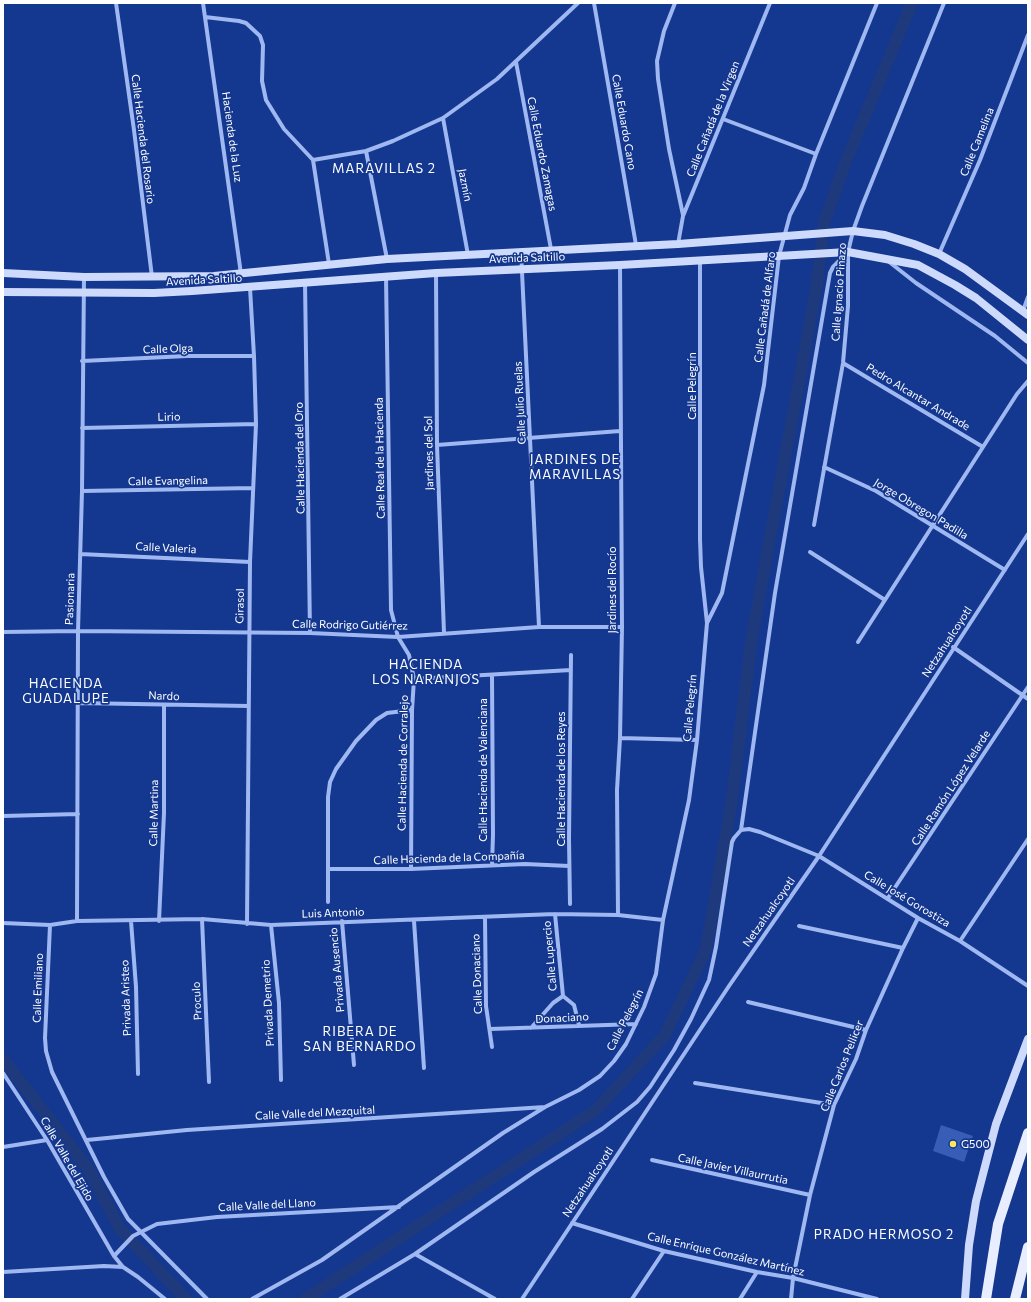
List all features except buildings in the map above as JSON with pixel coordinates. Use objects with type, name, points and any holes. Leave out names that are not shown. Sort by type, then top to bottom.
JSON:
[{"type":"main road","points":[[986,1299],[998,1224],[1028,1133]]},
{"type":"main road","points":[[1015,1299],[1028,1247]]},
{"type":"street","name":"Calle Hacienda del Rosario","points":[[116,3],[134,130],[152,277]]},
{"type":"street","name":"Hacienda de la Luz","points":[[203,3],[241,274]]},
{"type":"street","points":[[313,160],[366,151],[393,142],[443,118],[516,62],[578,3]]},
{"type":"street","name":"Calle Eduardo Cano","points":[[594,3],[636,245]]},
{"type":"street","points":[[675,3],[664,31],[657,61],[658,79],[669,149],[683,216]]},
{"type":"street","name":"Calle Cañadá de la Virgen","points":[[678,244],[683,216],[770,3]]},
{"type":"street","name":"Calle Cañadá de Alfaro","points":[[707,623],[722,593],[764,385],[779,256],[784,236],[790,215],[804,188],[816,154],[877,3]]},
{"type":"street","name":"Calle Ignacio Pinazo","points":[[814,525],[843,363],[848,306],[848,252],[853,231],[864,198],[944,3]]},
{"type":"street","points":[[205,17],[246,23],[260,36],[263,45],[262,81],[266,100],[284,129],[313,160],[329,264]]},
{"type":"street","name":"Calle Camelina","points":[[939,254],[980,160],[1028,35]]},
{"type":"street","name":"Calle Eduardo Zamagas","points":[[516,62],[551,249]]},
{"type":"street","name":"Jazmín","points":[[443,118],[468,255]]},
{"type":"street","points":[[723,119],[816,154]]},
{"type":"street","points":[[366,151],[387,259]]},
{"type":"street","name":"Avenida Saltillo","points":[[3,273],[84,277],[152,277],[241,274],[387,259],[551,249],[678,244],[853,231],[885,236],[914,244],[939,254],[965,268],[1026,313]]},
{"type":"street","name":"Calle Julio Ruelas","points":[[521,251],[539,628]]},
{"type":"street","name":"Avenida Saltillo","points":[[3,292],[154,293],[250,288],[305,282],[436,273],[523,268],[620,265],[848,252],[918,265],[955,284],[976,298],[1028,340]]},
{"type":"street","points":[[340,1299],[415,1254],[517,1184],[602,1129],[637,1102],[650,1087],[674,1050],[703,996],[714,959],[732,842],[741,830],[775,593],[830,273],[833,267],[848,252]]},
{"type":"street","points":[[883,258],[916,283],[995,336],[1028,363]]},
{"type":"street","name":"Calle Pelegrín","points":[[252,1299],[322,1260],[399,1207],[428,1185],[545,1107],[579,1090],[600,1076],[614,1061],[636,1024],[656,974],[663,920],[689,800],[697,740],[707,623],[701,567],[700,539],[700,260]]},
{"type":"street","name":"Jardines del Rocío","points":[[618,915],[617,790],[620,738],[622,627],[620,265]]},
{"type":"street","name":"Jardines del Sol","points":[[436,273],[437,445],[444,633]]},
{"type":"street","name":"Pasionaria","points":[[77,921],[78,631],[82,491],[82,361],[84,277]]},
{"type":"street","name":"Calle Real de la Hacienda","points":[[386,277],[391,610],[398,637]]},
{"type":"street","name":"Calle Hacienda del Oro","points":[[305,282],[310,633]]},
{"type":"street","name":"Girasol","points":[[247,924],[250,562],[256,424],[250,288]]},
{"type":"street","points":[[1026,313],[1028,297]]},
{"type":"street","name":"Calle Olga","points":[[82,361],[187,356],[254,356]]},
{"type":"street","name":"Pedro Alcantar Andrade","points":[[843,363],[983,446]]},
{"type":"street","points":[[858,642],[1017,394],[1028,382]]},
{"type":"street","name":"Lirio","points":[[82,428],[256,424]]},
{"type":"street","points":[[437,445],[620,431]]},
{"type":"street","name":"Jorge Obregon Padilla","points":[[824,467],[876,491],[1005,570]]},
{"type":"street","name":"Calle Evangelina","points":[[82,491],[253,488]]},
{"type":"street","name":"Netzahualcoyotl","points":[[522,1299],[728,986],[819,856],[953,647],[1028,534]]},
{"type":"street","points":[[810,552],[885,600]]},
{"type":"street","name":"Calle Valeria","points":[[80,554],[250,562]]},
{"type":"street","name":"Calle Rodrigo Gutiérrez","points":[[3,632],[78,631],[249,634],[310,633],[398,637],[539,628],[622,627]]},
{"type":"street","name":"Calle Hacienda de Corralejo","points":[[398,637],[409,655],[414,679],[412,710],[411,869]]},
{"type":"street","points":[[953,647],[1028,699]]},
{"type":"street","name":"Calle Hacienda de los Reyes","points":[[570,904],[571,655]]},
{"type":"street","points":[[414,679],[571,670]]},
{"type":"street","name":"Calle Hacienda de Valenciana","points":[[492,675],[492,865]]},
{"type":"street","name":"Calle Ramón López Velarde","points":[[888,898],[1028,687]]},
{"type":"street","name":"Nardo","points":[[78,703],[164,706],[248,706]]},
{"type":"street","name":"Calle Martina","points":[[159,920],[164,813],[164,706]]},
{"type":"street","points":[[328,902],[328,797],[330,782],[333,774],[356,741],[376,720],[387,713],[412,710]]},
{"type":"street","points":[[620,738],[697,740]]},
{"type":"street","points":[[3,816],[78,814]]},
{"type":"street","name":"Calle José Gorostiza","points":[[741,830],[749,829],[760,832],[819,856],[918,918],[960,941],[1028,986]]},
{"type":"street","points":[[960,941],[1028,839]]},
{"type":"street","name":"Calle Hacienda de la Compañía","points":[[329,869],[411,869],[525,864],[570,866]]},
{"type":"street","name":"Luis Antonio","points":[[3,924],[50,925],[77,921],[202,919],[271,925],[484,918],[555,914],[618,915],[663,920]]},
{"type":"street","name":"Calle Lupercio","points":[[555,914],[563,996]]},
{"type":"street","name":"Calle Donaciano","points":[[484,918],[486,1006],[492,1047]]},
{"type":"street","name":"Calle Carlos Pellicer","points":[[790,1299],[792,1278],[810,1195],[834,1105],[856,1059],[866,1030],[918,918]]},
{"type":"street","name":"Proculo","points":[[202,919],[209,1082]]},
{"type":"street","points":[[414,920],[424,1068]]},
{"type":"street","name":"Privada Aristeo","points":[[131,921],[136,987],[138,1074]]},
{"type":"street","name":"Privada Ausencio","points":[[342,922],[354,1065]]},
{"type":"street","name":"Calle Emiliano","points":[[50,925],[45,1038],[46,1051],[58,1085],[104,1176],[128,1219],[139,1232],[207,1299]]},
{"type":"street","name":"Privada Demetrio","points":[[271,925],[279,1002],[281,1080]]},
{"type":"street","points":[[799,926],[903,948]]},
{"type":"street","points":[[531,1028],[552,1003],[563,996],[574,1005],[579,1025]]},
{"type":"street","points":[[748,1002],[866,1030]]},
{"type":"street","name":"Donaciano","points":[[490,1029],[636,1024]]},
{"type":"street","points":[[965,1299],[969,1245],[976,1201],[996,1124],[1028,1039]]},
{"type":"street","name":"Calle Valle del Ejido","points":[[3,1073],[47,1140],[114,1256],[123,1267],[138,1276],[163,1298]]},
{"type":"street","points":[[695,1083],[834,1105]]},
{"type":"street","name":"Calle Valle del Mezquital","points":[[87,1140],[187,1130],[545,1107]]},
{"type":"street","points":[[3,1147],[47,1140]]},
{"type":"street","name":"Calle Javier Villaurrutia","points":[[652,1160],[810,1195]]},
{"type":"street","name":"Calle Valle del Llano","points":[[139,1232],[157,1224],[181,1220],[399,1207]]},
{"type":"street","name":"Calle Enrique González Martínez","points":[[572,1223],[664,1250],[757,1272],[792,1278],[877,1299]]},
{"type":"street","points":[[114,1256],[126,1242],[139,1232]]},
{"type":"street","points":[[632,1299],[664,1250]]},
{"type":"street","points":[[415,1254],[495,1299]]},
{"type":"street","points":[[3,1272],[104,1266],[123,1267]]},
{"type":"street","points":[[740,1299],[757,1272]]},
{"type":"waterway","points":[[305,1299],[595,1111],[665,1035],[706,949],[731,806],[752,636],[817,284],[824,223],[846,161],[912,3]]},
{"type":"waterway","points":[[3,1059],[89,1170],[120,1229],[186,1299]]},
{"type":"place","name":"G500","points":[[953,1144]]},
{"type":"district","name":"MARAVILLAS 2","points":[[384,169]]},
{"type":"district","name":"JARDINES DE MARAVILLAS","points":[[575,468]]},
{"type":"district","name":"HACIENDA LOS NARANJOS","points":[[426,672]]},
{"type":"district","name":"HACIENDA GUADALUPE","points":[[66,692]]},
{"type":"district","name":"RIBERA DE SAN BERNARDO","points":[[360,1040]]},
{"type":"district","name":"PRADO HERMOSO 2","points":[[884,1235]]}]
